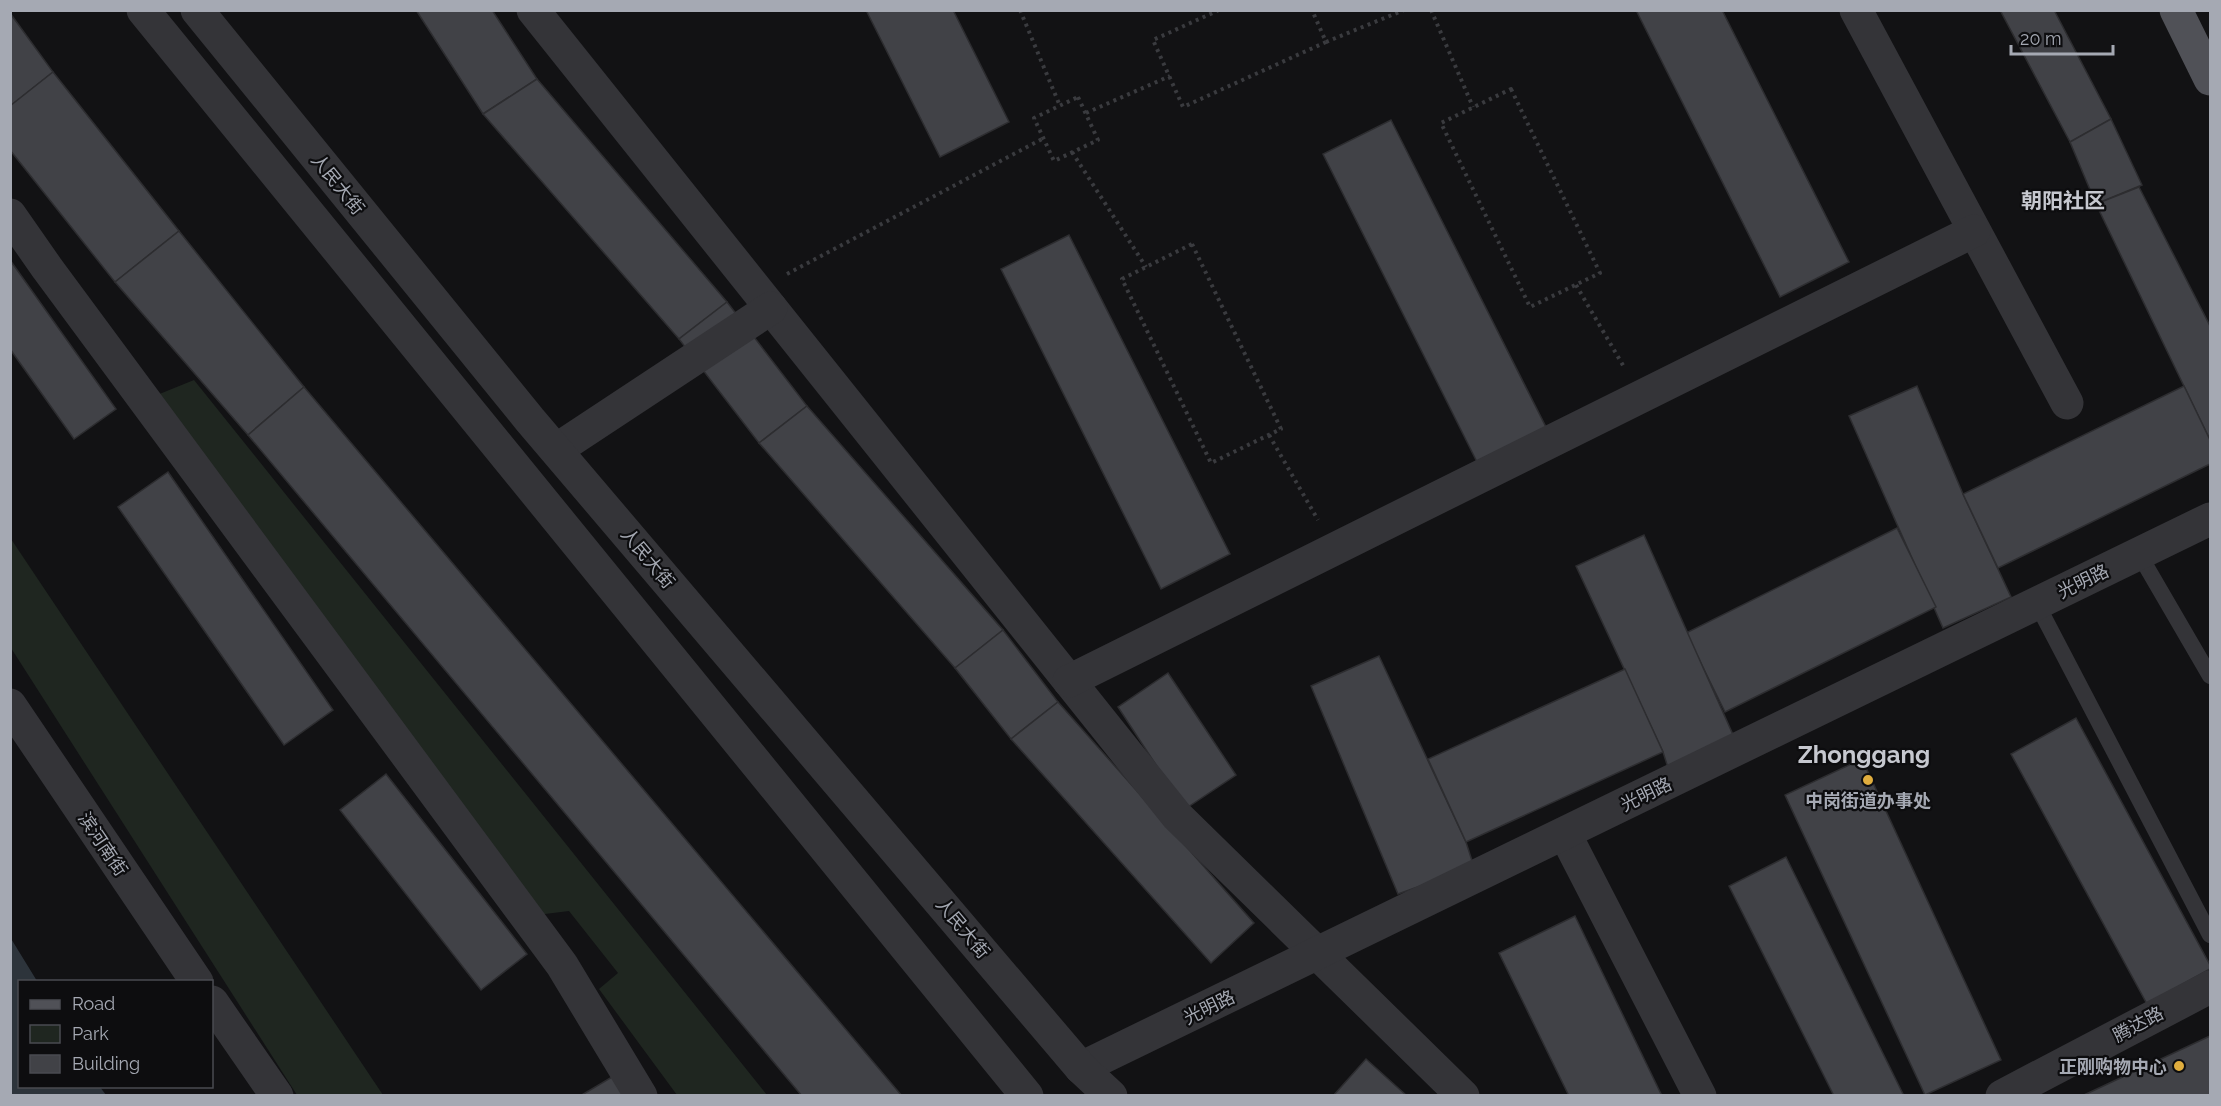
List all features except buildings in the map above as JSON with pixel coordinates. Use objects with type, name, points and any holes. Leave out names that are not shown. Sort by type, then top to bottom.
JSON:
[{"type":"main road","points":[[2176,10],[2211,79]]},
{"type":"street","points":[[144,10],[1028,1095]]},
{"type":"street","name":"人民大街","points":[[197,10],[556,450],[1081,1068],[1111,1095]]},
{"type":"street","points":[[533,10],[1177,816],[1463,1095]]},
{"type":"street","points":[[1856,10],[2067,403]]},
{"type":"street","points":[[10,215],[61,288],[562,965],[641,1095]]},
{"type":"street","points":[[1069,681],[1974,231]]},
{"type":"street","points":[[556,450],[764,299]]},
{"type":"street","name":"光明路","points":[[1081,1068],[2211,519]]},
{"type":"street","name":"滨河南街","points":[[10,705],[196,980]]},
{"type":"street","points":[[1565,834],[1700,1095]]},
{"type":"street","name":"腾达路","points":[[2002,1095],[2211,987]]},
{"type":"street","points":[[213,1003],[277,1095]]},
{"type":"lane","points":[[2139,554],[2211,676]]},
{"type":"lane","points":[[2037,604],[2211,935]]},
{"type":"path","points":[[1020,10],[1060,106]]},
{"type":"path","points":[[1219,10],[1153,40],[1183,107],[1326,42],[1404,10]]},
{"type":"path","points":[[1312,10],[1326,42]]},
{"type":"path","points":[[1431,10],[1473,107]]},
{"type":"path","points":[[1086,113],[1170,76]]},
{"type":"path","points":[[1511,89],[1600,273],[1576,285],[1530,307],[1441,123],[1511,89]]},
{"type":"path","points":[[1078,97],[1098,140],[1054,161],[1034,118],[1060,106],[1078,97]]},
{"type":"path","points":[[764,299],[1044,138]]},
{"type":"path","points":[[1072,152],[1146,267]]},
{"type":"path","points":[[1192,244],[1281,429],[1269,435],[1211,463],[1122,279],[1192,244]]},
{"type":"path","points":[[1576,285],[1641,397]]},
{"type":"path","points":[[1269,435],[1335,549]]},
{"type":"green space","points":[[194,380],[767,1095],[677,1095],[599,989],[618,973],[569,911],[537,915],[157,395]]},
{"type":"green space","points":[[11,539],[383,1095],[297,1095],[11,648]]},
{"type":"shaded area","points":[[10,937],[36,980],[18,980],[18,1088],[101,1088],[106,1095],[11,1095]]},
{"type":"place","name":"中岗街道办事处","points":[[1868,780]]},
{"type":"place","name":"正刚购物中心","points":[[2179,1066]]},
{"type":"district","name":"朝阳社区","points":[[2063,200]]},
{"type":"district","name":"Zhonggang","points":[[1864,754]]}]
